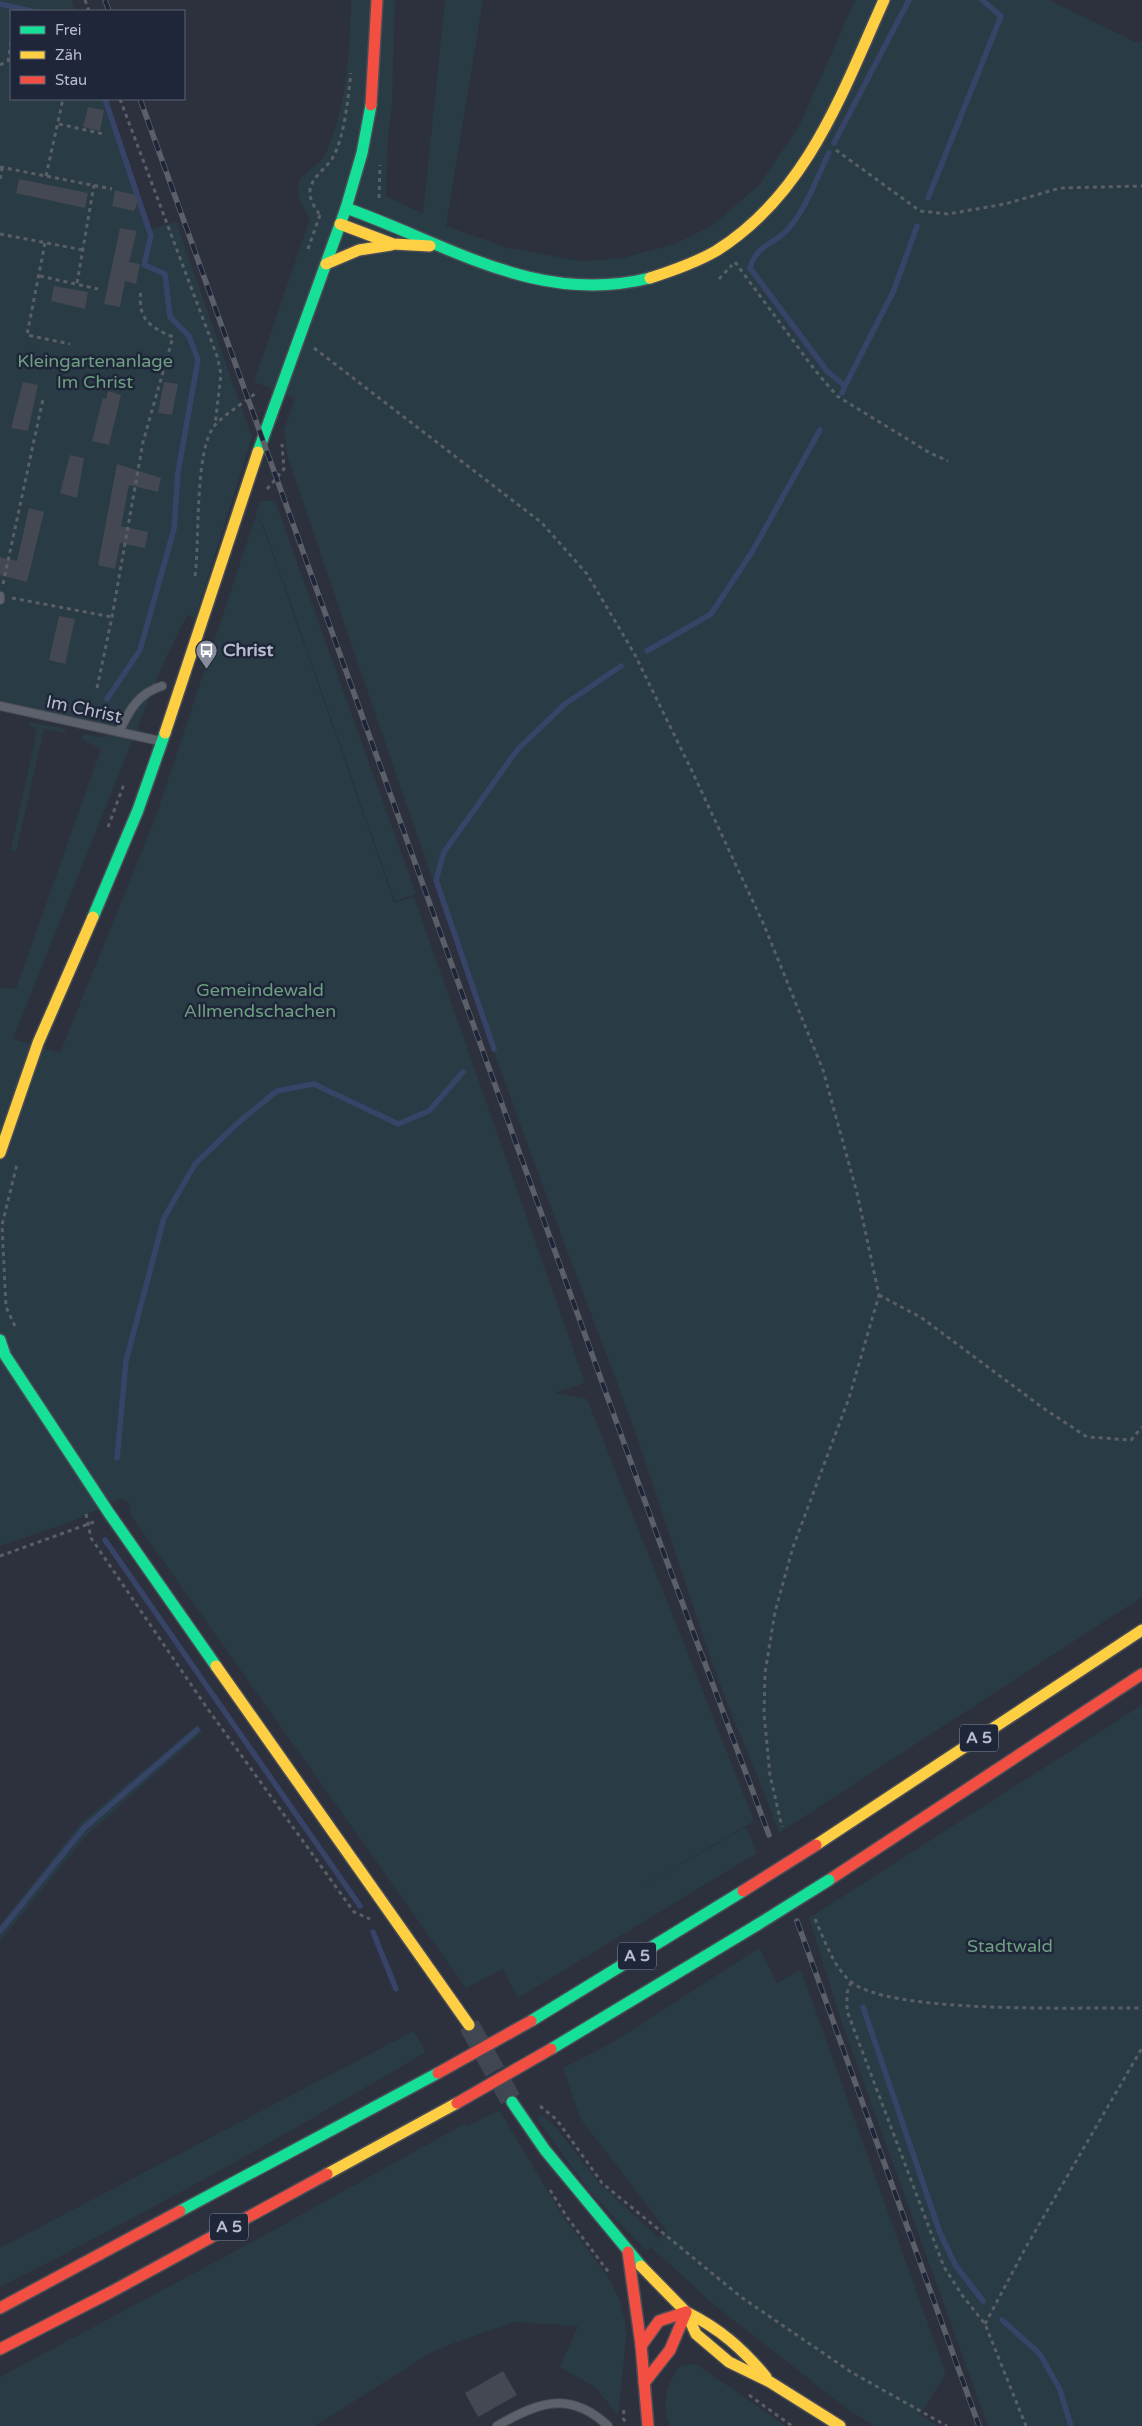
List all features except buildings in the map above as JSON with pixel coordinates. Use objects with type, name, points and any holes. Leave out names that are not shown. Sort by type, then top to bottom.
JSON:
[{"type":"main road","points":[[0,1153],[38,1043],[111,876],[162,741],[264,436],[346,208],[362,153],[371,107],[377,0]]},
{"type":"main road","points":[[346,208],[395,225],[440,247],[532,280],[559,284],[612,284],[659,277],[699,260],[723,247],[751,226],[798,173],[832,114],[884,0]]},
{"type":"main road","points":[[340,224],[394,244]]},
{"type":"main road","points":[[326,264],[360,250],[394,244],[440,247]]},
{"type":"main road","points":[[0,1340],[5,1355],[109,1513],[469,2025]]},
{"type":"main road","name":"A 5","points":[[0,2308],[438,2073],[531,2021],[816,1845],[1142,1630]]},
{"type":"main road","name":"A 5","points":[[0,2349],[111,2292],[551,2050],[829,1880],[1142,1674]]},
{"type":"main road","points":[[512,2102],[545,2150],[628,2252],[686,2312],[696,2334],[728,2362],[770,2382],[840,2426]]},
{"type":"main road","points":[[628,2252],[641,2346],[644,2383],[642,2395],[648,2426]]},
{"type":"main road","points":[[644,2383],[660,2369],[677,2339],[686,2312]]},
{"type":"main road","points":[[641,2346],[659,2321],[686,2312],[708,2322],[743,2348],[770,2382]]},
{"type":"lane","points":[[119,732],[132,705],[151,689],[162,686]]},
{"type":"lane","name":"Im Christ","points":[[0,706],[162,741]]},
{"type":"lane","points":[[497,2426],[522,2411],[552,2403],[578,2404],[608,2426]]},
{"type":"path","points":[[0,65],[8,62],[10,49]]},
{"type":"path","points":[[46,176],[63,100]]},
{"type":"path","points":[[120,100],[148,176],[169,224],[217,356],[221,374],[215,426],[203,462],[195,579]]},
{"type":"path","points":[[305,259],[320,214],[312,202],[310,190],[316,177],[332,158],[347,103]]},
{"type":"path","points":[[58,124],[103,134]]},
{"type":"path","points":[[818,138],[920,211],[948,214],[1005,204],[1060,188],[1142,186]]},
{"type":"path","points":[[0,179],[1,167],[112,189]]},
{"type":"path","points":[[77,283],[94,186]]},
{"type":"path","points":[[0,234],[83,250]]},
{"type":"path","points":[[45,243],[27,335],[70,344]]},
{"type":"path","points":[[735,262],[814,369],[837,396],[930,453],[948,461]]},
{"type":"path","points":[[40,276],[98,289]]},
{"type":"path","points":[[97,688],[112,617],[143,442],[173,337],[153,328],[146,321],[139,302],[141,290]]},
{"type":"path","points":[[309,356],[316,338]]},
{"type":"path","points":[[313,347],[542,523],[587,574],[634,653],[764,925],[823,1070],[857,1193],[879,1295],[849,1398],[793,1546],[775,1612],[764,1673],[764,1714],[770,1775],[782,1828]]},
{"type":"path","points":[[215,426],[263,387]]},
{"type":"path","points":[[43,399],[0,597],[112,617]]},
{"type":"path","points":[[265,492],[284,469],[282,436]]},
{"type":"path","points":[[107,828],[125,782]]},
{"type":"path","points":[[17,1162],[2,1225],[6,1307],[18,1333]]},
{"type":"path","points":[[879,1295],[922,1318],[1043,1408],[1087,1437],[1131,1440],[1142,1427]]},
{"type":"path","points":[[0,1556],[88,1526],[91,1538],[204,1705],[354,1912],[376,1922]]},
{"type":"path","points":[[815,1919],[833,1962],[851,1982],[868,1991],[912,2001],[986,2006],[1142,2008]]},
{"type":"path","points":[[851,1982],[847,1994],[847,2010],[944,2266],[962,2295],[985,2324],[1026,2426]]},
{"type":"path","points":[[985,2324],[1026,2247],[1142,2048]]},
{"type":"path","points":[[537,2104],[557,2120],[602,2182],[740,2298],[851,2372],[947,2426]]},
{"type":"green space","points":[[0,0],[72,0],[75,10],[10,10],[10,100],[102,100],[148,230],[176,222],[252,437],[195,618],[187,615],[161,669],[13,1039],[60,1053],[156,816],[255,518],[262,524],[394,902],[414,897],[585,1383],[555,1393],[587,1399],[754,1821],[641,1887],[746,1827],[757,1853],[518,1998],[503,1969],[466,1988],[132,1517],[128,1502],[120,1499],[71,1522],[0,1546],[0,987],[16,989],[101,749],[82,739],[83,734],[105,738],[108,730],[0,706]]},
{"type":"green space","points":[[351,0],[395,0],[392,104],[388,138],[386,196],[423,214],[445,0],[483,0],[446,226],[509,248],[581,261],[623,258],[677,243],[713,225],[760,184],[799,126],[855,0],[1049,0],[1135,42],[1142,42],[1142,1597],[779,1833],[712,1662],[626,1405],[485,1028],[287,454],[284,430],[295,398],[254,382],[310,218],[300,199],[298,186],[303,176],[319,163],[325,155],[343,99],[350,39]]},
{"type":"green space","points":[[260,501],[275,501],[416,894],[395,901],[263,524],[255,517]]},
{"type":"green space","points":[[29,722],[66,729],[65,733],[44,729],[16,852],[11,849],[37,730],[29,725]]},
{"type":"green space","name":"Stadtwald","points":[[1142,1705],[1142,2426],[988,2426],[841,2020],[809,1918]]},
{"type":"green space","points":[[197,1725],[202,1732],[86,1836],[0,1941],[0,1925],[81,1823]]},
{"type":"green space","points":[[759,1948],[777,1983],[801,1970],[946,2374],[920,2415],[938,2426],[875,2426],[850,2411],[713,2304],[651,2247],[647,2251],[588,2190],[537,2118],[542,2115],[553,2124],[599,2183],[659,2238],[656,2242],[666,2230],[580,2118],[563,2068],[615,2041]]},
{"type":"green space","points":[[414,2031],[426,2052],[215,2173],[0,2287],[0,2248]]},
{"type":"green space","points":[[499,2110],[564,2218],[609,2278],[620,2301],[627,2331],[618,2415],[596,2388],[560,2367],[578,2326],[514,2322],[430,2353],[315,2426],[0,2426],[0,2377],[256,2240],[466,2123],[468,2126]]},
{"type":"green space","points":[[696,2364],[786,2426],[670,2426],[666,2410],[668,2387],[680,2366]]},
{"type":"waterway","points":[[834,143],[909,0]]},
{"type":"waterway","points":[[928,198],[1001,16],[982,0]]},
{"type":"waterway","points":[[0,4],[27,10]]},
{"type":"waterway","points":[[105,100],[151,236],[144,265],[165,274],[170,317],[189,336],[198,360],[178,472],[174,529],[140,650],[107,699]]},
{"type":"waterway","points":[[829,153],[795,220],[783,234],[757,253],[750,268],[827,371],[845,386],[842,393]]},
{"type":"waterway","points":[[845,386],[894,290],[917,226]]},
{"type":"waterway","points":[[647,651],[711,614],[752,552],[820,430]]},
{"type":"waterway","points":[[494,1049],[436,880],[444,852],[518,749],[565,704],[621,666]]},
{"type":"waterway","points":[[117,1458],[126,1361],[164,1218],[195,1164],[240,1121],[277,1091],[314,1084],[398,1124],[429,1111],[463,1072]]},
{"type":"waterway","points":[[105,1540],[360,1906]]},
{"type":"waterway","points":[[0,1931],[84,1828],[197,1730]]},
{"type":"waterway","points":[[373,1932],[396,1989]]},
{"type":"waterway","points":[[863,2007],[940,2233],[956,2266],[983,2301]]},
{"type":"waterway","points":[[1002,2320],[1040,2354],[1060,2390],[1071,2426]]},
{"type":"tunnel","points":[[469,2025],[512,2102]]},
{"type":"railway","points":[[105,0],[109,10]]},
{"type":"railway","points":[[140,100],[660,1543],[769,1835]]},
{"type":"railway","points":[[797,1921],[979,2426]]},
{"type":"traffic: fast","points":[[258,452],[346,208],[362,153],[371,105]]},
{"type":"traffic: fast","points":[[346,208],[457,253],[531,278],[569,284],[609,285],[650,278]]},
{"type":"traffic: fast","points":[[93,917],[138,810],[165,733]]},
{"type":"traffic: fast","points":[[0,1340],[5,1355],[109,1513],[216,1666]]},
{"type":"traffic: fast","points":[[757,1925],[829,1880]]},
{"type":"traffic: fast","points":[[531,2021],[743,1891]]},
{"type":"traffic: fast","points":[[551,2049],[757,1925]]},
{"type":"traffic: fast","points":[[180,2211],[438,2073]]},
{"type":"traffic: fast","points":[[512,2102],[545,2150],[641,2266]]},
{"type":"traffic: slow","points":[[650,278],[716,251],[748,228],[775,201],[798,171],[818,139],[853,70],[884,0]]},
{"type":"traffic: slow","points":[[340,224],[393,244],[430,246]]},
{"type":"traffic: slow","points":[[326,264],[359,250],[391,245]]},
{"type":"traffic: slow","points":[[165,733],[258,452]]},
{"type":"traffic: slow","points":[[0,1153],[38,1043],[93,917]]},
{"type":"traffic: slow","points":[[816,1845],[1142,1630]]},
{"type":"traffic: slow","points":[[216,1666],[469,2025]]},
{"type":"traffic: slow","points":[[327,2174],[457,2103]]},
{"type":"traffic: slow","points":[[641,2266],[686,2312],[696,2334],[729,2362],[770,2382],[840,2426]]},
{"type":"traffic: slow","points":[[686,2312],[730,2340],[766,2377]]},
{"type":"traffic: jam","points":[[371,105],[377,0]]},
{"type":"traffic: jam","points":[[829,1880],[1142,1674]]},
{"type":"traffic: jam","points":[[743,1891],[816,1845]]},
{"type":"traffic: jam","points":[[438,2073],[531,2021]]},
{"type":"traffic: jam","points":[[457,2103],[551,2049]]},
{"type":"traffic: jam","points":[[0,2349],[111,2292],[327,2174]]},
{"type":"traffic: jam","points":[[0,2308],[180,2211]]},
{"type":"traffic: jam","points":[[628,2252],[641,2345],[648,2426]]},
{"type":"traffic: jam","points":[[641,2346],[659,2321],[686,2312]]},
{"type":"traffic: jam","points":[[644,2383],[670,2350],[686,2312]]},
{"type":"place","name":"Christ","points":[[207,669]]},
{"type":"park label","name":"Kleingartenanlage Im Christ","points":[[95,371]]},
{"type":"park label","name":"Gemeindewald Allmendschachen","points":[[260,1000]]}]
